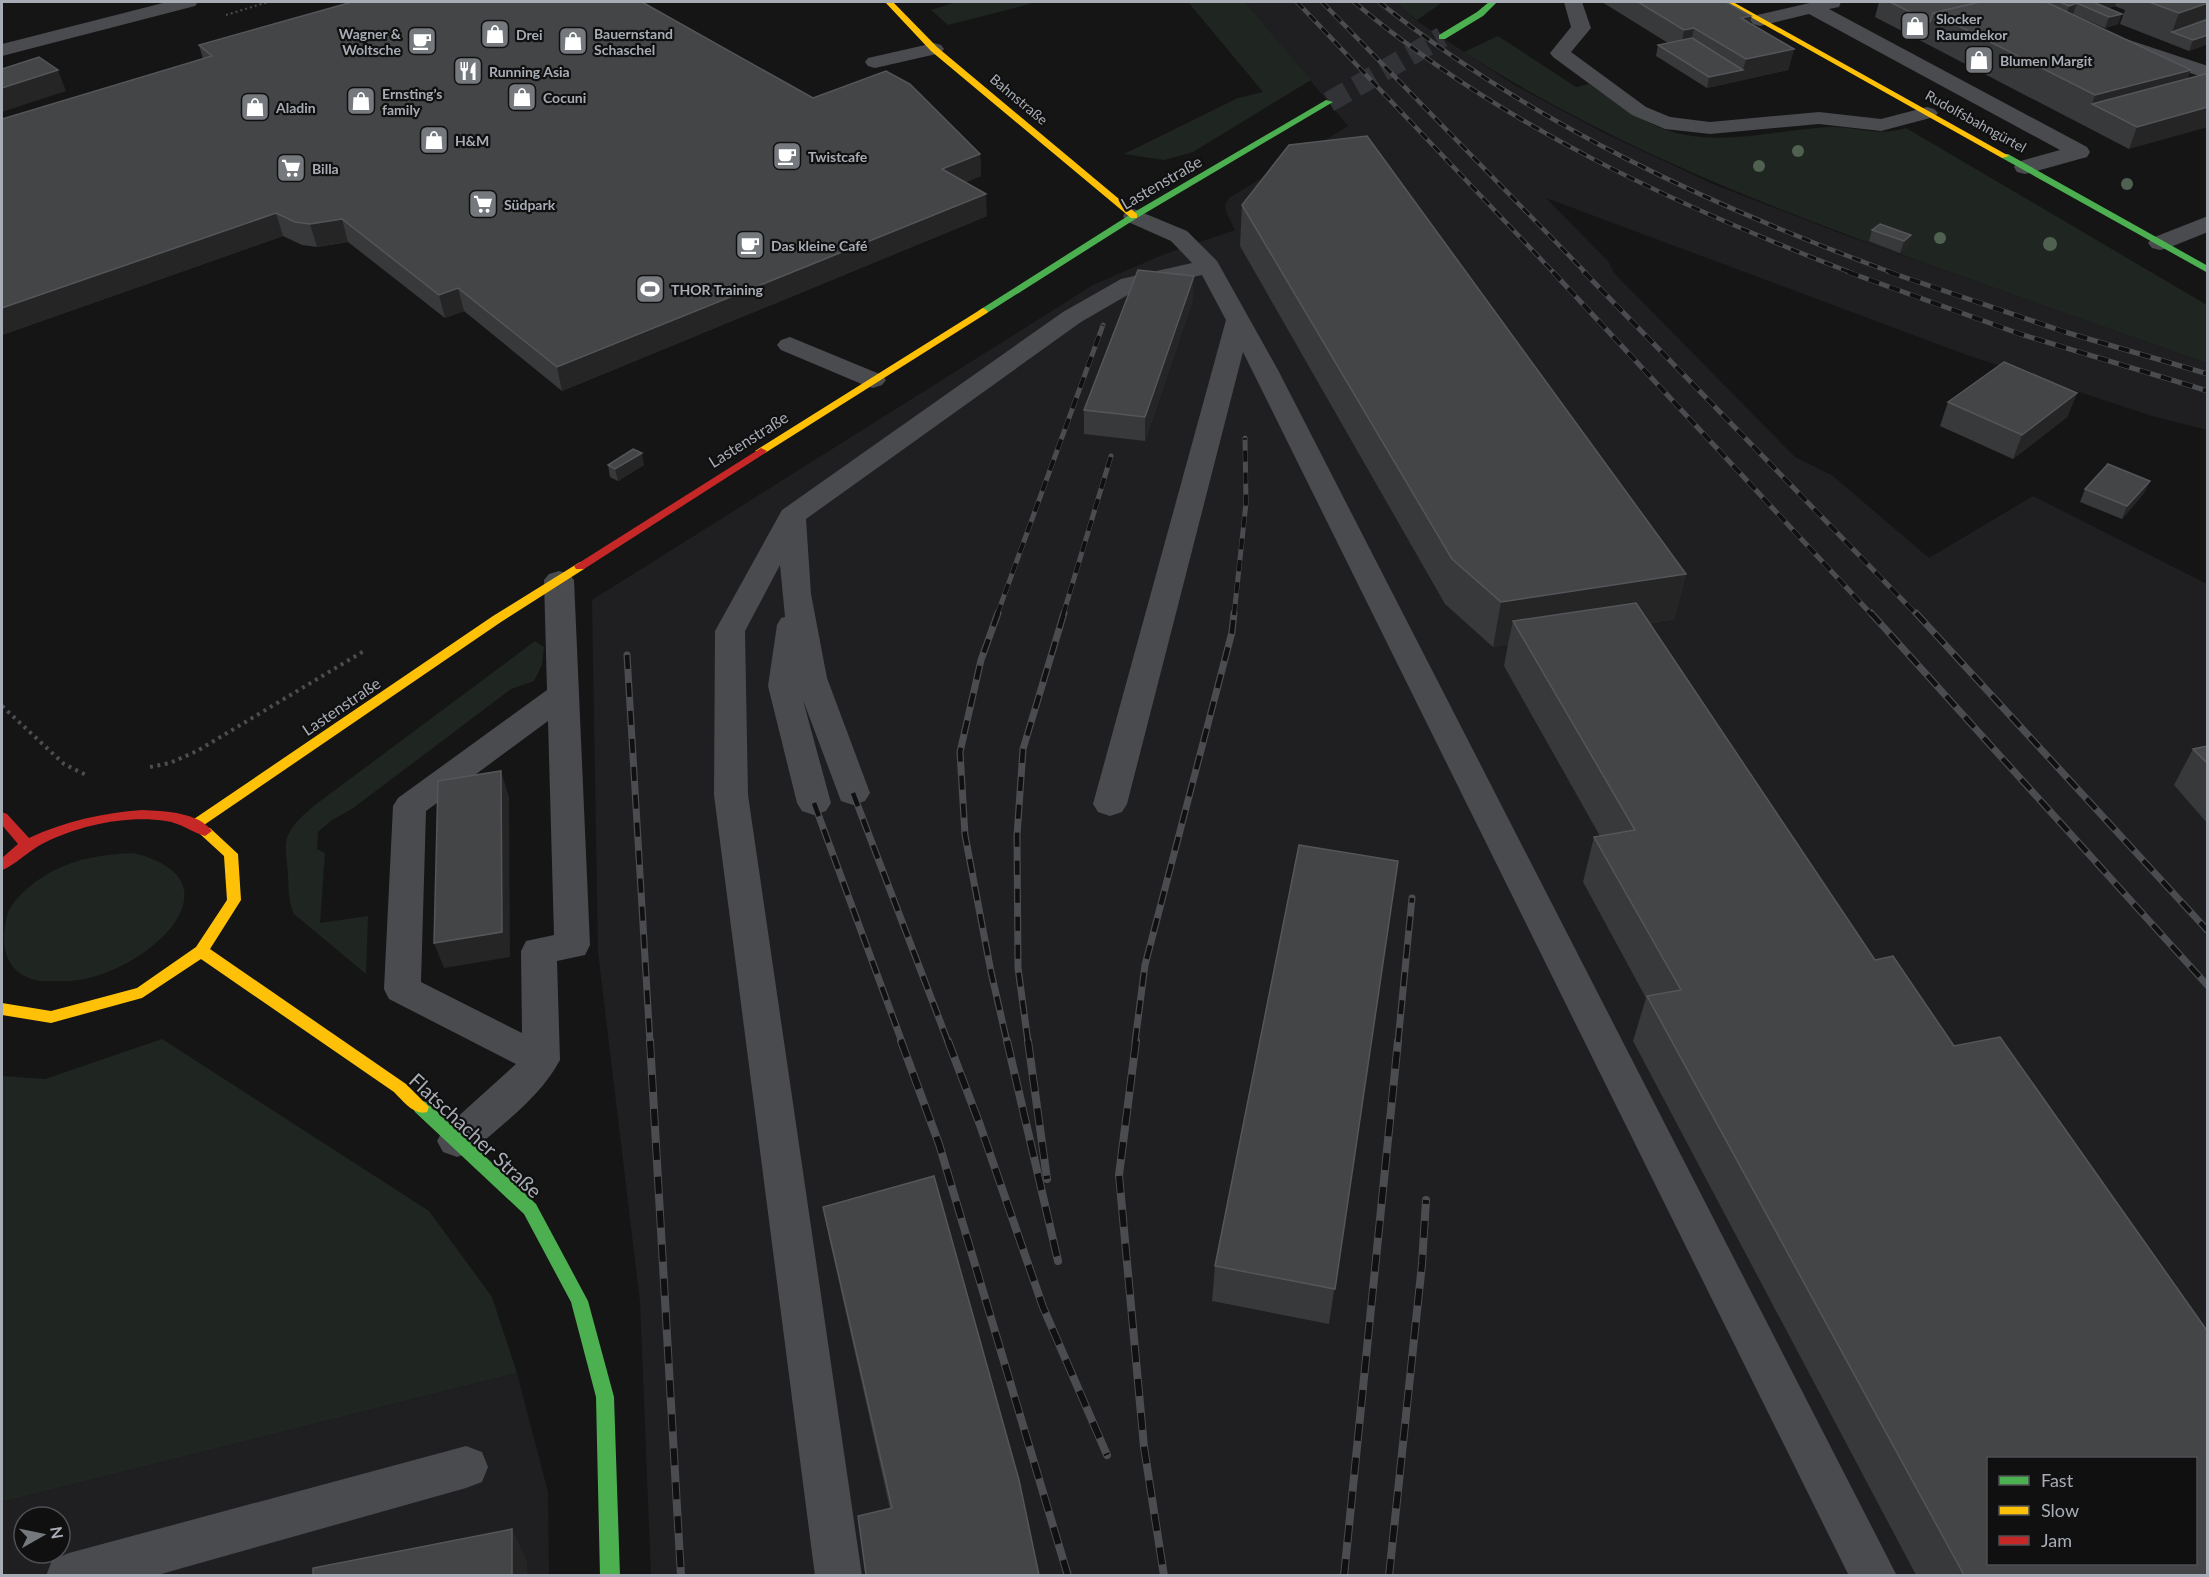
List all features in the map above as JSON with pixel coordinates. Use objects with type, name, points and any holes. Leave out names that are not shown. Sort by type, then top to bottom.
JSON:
[{"type":"street","points":[[2,50],[188,2]]},
{"type":"street","name":"Bahnstraße","points":[[889,2],[934,49],[1134,216]]},
{"type":"street","points":[[1442,37],[1480,14],[1493,2]]},
{"type":"street","points":[[1573,2],[1581,28],[1560,53],[1639,111],[1665,123],[1710,128],[1819,118],[1881,124],[1927,112]]},
{"type":"street","name":"Rudolfsbahngürtel","points":[[1728,2],[2208,270]]},
{"type":"street","points":[[1760,20],[1840,2]]},
{"type":"street","points":[[1812,8],[2079,152],[2025,167]]},
{"type":"street","points":[[2106,39],[2208,73]]},
{"type":"street","points":[[875,62],[934,49]]},
{"type":"street","name":"Lastenstraße","points":[[196,824],[559,580],[1134,216],[1329,102]]},
{"type":"street","points":[[1134,216],[1179,236],[1209,266],[1874,1575]]},
{"type":"street","points":[[2160,243],[2208,223]]},
{"type":"street","points":[[838,1575],[731,795],[729,631],[792,516],[1072,317],[1130,284],[1209,266]]},
{"type":"street","points":[[1110,804],[1238,321]]},
{"type":"street","points":[[790,345],[873,380]]},
{"type":"street","points":[[792,516],[796,594],[811,678],[853,793]]},
{"type":"street","points":[[458,1141],[523,1083],[541,1060],[539,951],[572,945],[559,580]]},
{"type":"street","points":[[796,594],[784,686],[814,803]]},
{"type":"street","points":[[541,1060],[402,989],[410,806],[563,694]]},
{"type":"street","points":[[2,865],[27,845],[89,821],[149,814],[196,824],[231,854],[234,900],[201,951],[142,992],[51,1017],[2,1009]]},
{"type":"street","points":[[2,817],[27,845]]},
{"type":"street","name":"Flatschacher Straße","points":[[201,951],[400,1088],[530,1209],[579,1301],[605,1397],[610,1575]]},
{"type":"street","points":[[69,1575],[466,1467]]},
{"type":"path","points":[[148,768],[170,763],[197,751],[371,647]]},
{"type":"path","points":[[2,706],[64,764],[84,775],[95,775]]},
{"type":"shaded area","points":[[956,2],[1037,2],[948,25],[931,10]]},
{"type":"shaded area","points":[[1188,2],[1245,2],[1311,80],[1193,152],[1164,160],[1124,154],[1238,98],[1263,92]]},
{"type":"shaded area","points":[[1245,2],[1395,2],[1420,23],[1513,84],[1602,132],[1713,184],[1845,235],[2207,363],[2207,430],[2152,416],[1967,355],[1546,198],[1608,261],[1614,273],[1795,457],[1833,476],[1929,558],[2033,496],[2207,584],[2207,1575],[651,1575],[640,1302],[598,952],[592,600],[1093,285],[1162,255],[1235,230],[1226,212],[1225,205],[1229,198],[1348,126]]},
{"type":"shaded area","points":[[1395,2],[1443,2],[1417,20]]},
{"type":"shaded area","points":[[1498,36],[1576,87],[1589,84],[1639,117],[1677,133],[1720,138],[1829,127],[1886,132],[1906,128],[2207,305],[2207,363],[1811,221],[1751,198],[1634,146],[1519,86],[1464,52]]},
{"type":"shaded area","points":[[535,641],[544,647],[542,665],[534,681],[511,689],[318,832],[317,849],[325,853],[320,923],[368,916],[366,974],[294,914],[290,900],[286,855],[287,837],[290,831],[315,805]]},
{"type":"shaded area","points":[[134,853],[168,868],[183,887],[182,909],[168,931],[146,951],[117,968],[87,978],[41,981],[24,976],[16,970],[6,954],[4,944],[8,912],[32,884],[71,863],[102,856]]},
{"type":"shaded area","points":[[162,1039],[429,1211],[492,1297],[517,1373],[2,1502],[2,1076],[45,1079]]},
{"type":"shaded area","points":[[517,1373],[548,1492],[549,1575],[2,1576],[2,1502]]},
{"type":"building","name":"Südpark","points":[[352,2],[642,2],[813,98],[886,71],[910,84],[980,154],[942,169],[986,194],[557,367],[458,288],[439,295],[342,219],[310,224],[295,222],[276,213],[2,308],[2,119],[212,56],[199,45]]},
{"type":"building","points":[[1638,2],[1726,2],[1751,16],[1741,18],[1794,49],[1746,59],[1694,28],[1684,30]]},
{"type":"building","points":[[1890,2],[1980,2],[1933,13],[1930,22]]},
{"type":"building","points":[[1980,2],[2046,2],[2191,70],[2095,95],[1933,13]]},
{"type":"building","points":[[2060,2],[2093,2],[2122,14],[2109,17],[2077,3],[2069,6]]},
{"type":"building","points":[[2149,2],[2208,2],[2208,3],[2179,13]]},
{"type":"building","points":[[2208,19],[2208,35],[2193,40],[2172,32]]},
{"type":"building","points":[[1692,38],[1743,70],[1709,77],[1658,45]]},
{"type":"building","points":[[39,57],[58,70],[2,88],[2,69]]},
{"type":"building","points":[[2208,75],[2208,107],[2137,127],[2092,104]]},
{"type":"building","points":[[1367,136],[1686,574],[1501,602],[1452,559],[1242,205],[1289,145]]},
{"type":"building","points":[[1880,224],[1911,235],[1904,241],[1872,230]]},
{"type":"building","points":[[1138,270],[1194,276],[1145,417],[1084,410]]},
{"type":"building","points":[[2004,362],[2077,393],[2022,435],[1948,402]]},
{"type":"building","points":[[633,449],[642,453],[615,469],[608,465]]},
{"type":"building","points":[[2108,464],[2150,481],[2127,506],[2085,489]]},
{"type":"building","points":[[1636,603],[1875,960],[1893,956],[1954,1046],[2000,1037],[2208,1332],[2208,1575],[1964,1575],[1647,996],[1681,990],[1594,837],[1635,830],[1513,621]]},
{"type":"building","points":[[2208,746],[2208,764],[2193,749]]},
{"type":"building","points":[[501,771],[502,932],[434,943],[438,781]]},
{"type":"building","points":[[1299,845],[1398,861],[1335,1289],[1215,1266]]},
{"type":"building","points":[[934,1176],[1019,1480],[1039,1575],[866,1575],[858,1516],[892,1508],[823,1207]]},
{"type":"building","points":[[512,1529],[512,1575],[313,1575],[313,1568]]},
{"type":"tunnel","points":[[1329,102],[1442,37]]},
{"type":"railway","points":[[1297,2],[1554,273]]},
{"type":"railway","points":[[1322,2],[1586,273]]},
{"type":"railway","points":[[1354,2],[1410,46],[1469,87],[1591,158],[1720,219],[1852,273]]},
{"type":"railway","points":[[1379,2],[1438,46],[1498,86],[1561,124],[1625,158],[1757,220],[1893,273]]},
{"type":"railway","points":[[1553,272],[1872,615]]},
{"type":"railway","points":[[1584,272],[1917,615]]},
{"type":"railway","points":[[1848,272],[2020,334],[2208,391]]},
{"type":"railway","points":[[1889,272],[2065,332],[2208,374]]},
{"type":"railway","points":[[997,615],[1103,325]]},
{"type":"railway","points":[[1234,615],[1246,503],[1245,438]]},
{"type":"railway","points":[[1063,615],[1111,456]]},
{"type":"railway","points":[[998,613],[981,660],[960,752],[965,835],[1007,1042]]},
{"type":"railway","points":[[1028,1042],[1018,968],[1017,836],[1023,749],[1064,613]]},
{"type":"railway","points":[[1135,1042],[1145,965],[1232,632],[1234,613]]},
{"type":"railway","points":[[1871,613],[2208,986]]},
{"type":"railway","points":[[1916,613],[2208,931]]},
{"type":"railway","points":[[627,655],[650,1042]]},
{"type":"railway","points":[[853,793],[948,1042]]},
{"type":"railway","points":[[814,803],[902,1042]]},
{"type":"railway","points":[[1398,1042],[1412,898]]},
{"type":"railway","points":[[650,1041],[681,1576]]},
{"type":"railway","points":[[901,1041],[939,1144],[1068,1576]]},
{"type":"railway","points":[[948,1041],[980,1125],[1043,1307],[1107,1455]]},
{"type":"railway","points":[[1007,1041],[1058,1261]]},
{"type":"railway","points":[[1028,1041],[1047,1179]]},
{"type":"railway","points":[[1136,1041],[1119,1175],[1144,1447],[1164,1576]]},
{"type":"railway","points":[[1344,1576],[1398,1041]]},
{"type":"railway","points":[[1389,1576],[1422,1264],[1426,1200]]},
{"type":"traffic: fast","points":[[1442,37],[1480,14],[1493,2]]},
{"type":"traffic: fast","points":[[983,311],[1134,216],[1329,102]]},
{"type":"traffic: fast","points":[[2005,156],[2208,270]]},
{"type":"traffic: fast","points":[[421,1107],[530,1209],[579,1301],[605,1397],[610,1576]]},
{"type":"traffic: slow","points":[[889,2],[934,49],[1134,216]]},
{"type":"traffic: slow","points":[[1728,2],[2005,156]]},
{"type":"traffic: slow","points":[[761,451],[983,311]]},
{"type":"traffic: slow","points":[[196,824],[497,619],[580,566]]},
{"type":"traffic: slow","points":[[2,1009],[51,1017],[142,992],[201,951],[234,900],[231,854],[205,831]]},
{"type":"traffic: slow","points":[[201,951],[400,1088],[421,1107]]},
{"type":"traffic: jam","points":[[580,566],[761,451]]},
{"type":"traffic: jam","points":[[2,865],[24,847],[45,836],[67,828],[117,817],[166,816],[188,821],[205,831]]},
{"type":"traffic: jam","points":[[2,817],[27,845]]},
{"type":"place","name":"Slocker Raumdekor","points":[[1915,26]]},
{"type":"place","name":"Drei","points":[[495,34]]},
{"type":"place","name":"Wagner & Woltsche","points":[[422,41]]},
{"type":"place","name":"Bauernstand Schaschel","points":[[573,41]]},
{"type":"place","name":"Blumen Margit","points":[[1979,60]]},
{"type":"place","name":"Running Asia","points":[[468,71]]},
{"type":"place","name":"Cocuni","points":[[522,97]]},
{"type":"place","name":"Ernsting’s family","points":[[361,101]]},
{"type":"place","name":"Aladin","points":[[255,107]]},
{"type":"place","name":"H&M","points":[[434,140]]},
{"type":"place","name":"Twistcafe","points":[[787,156]]},
{"type":"place","name":"Billa","points":[[291,168]]},
{"type":"place","name":"Südpark","points":[[483,204]]},
{"type":"place","name":"Das kleine Café","points":[[750,245]]},
{"type":"place","name":"THOR Training","points":[[650,289]]}]
